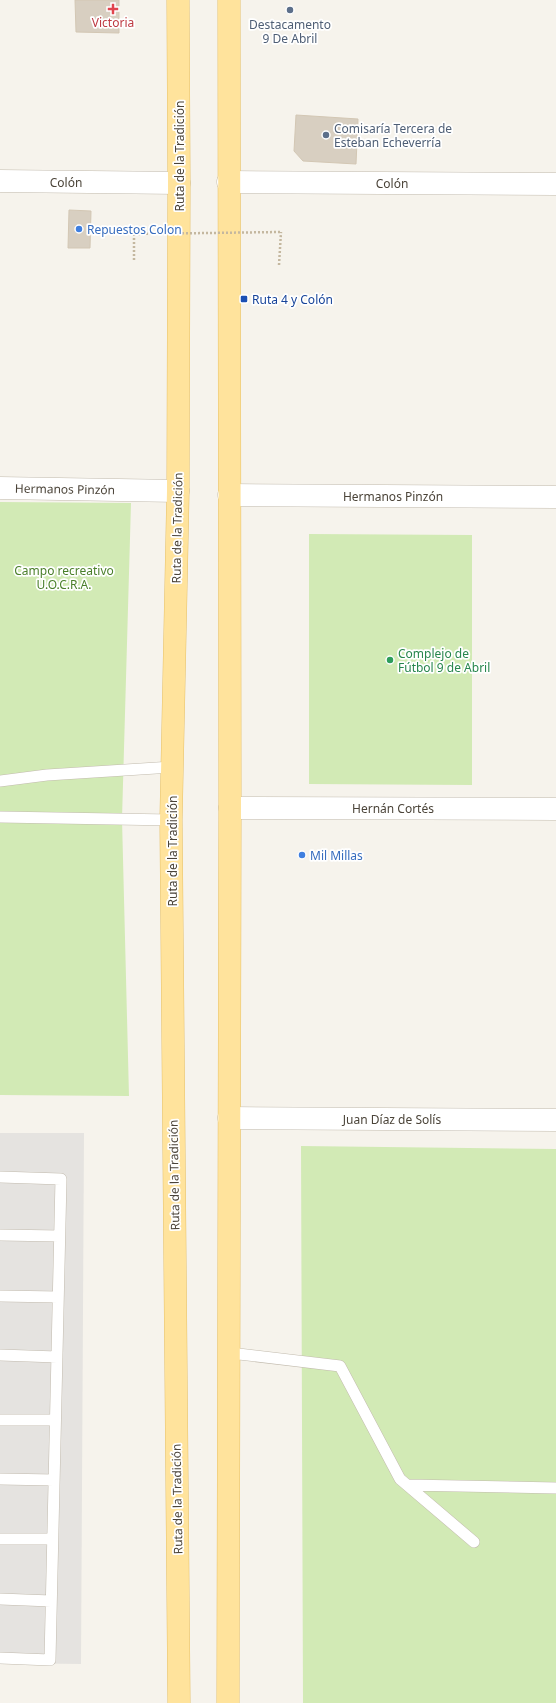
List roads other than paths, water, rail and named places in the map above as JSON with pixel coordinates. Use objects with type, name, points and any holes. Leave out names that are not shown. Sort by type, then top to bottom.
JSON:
[{"type":"main road","name":"Ruta de la Tradición","points":[[178,0],[178,491],[171,820],[179,1703]]},
{"type":"main road","points":[[228,1703],[230,1353],[229,0]]},
{"type":"street","name":"Colón","points":[[0,181],[179,182]]},
{"type":"street","name":"Colón","points":[[228,182],[556,184]]},
{"type":"street","name":"Hermanos Pinzón","points":[[0,488],[178,491]]},
{"type":"street","name":"Hermanos Pinzón","points":[[229,495],[556,497]]},
{"type":"street","name":"Hernán Cortés","points":[[230,808],[556,809]]},
{"type":"street","name":"Juan Díaz de Solís","points":[[229,1118],[556,1120]]},
{"type":"lane","points":[[0,781],[54,774],[172,767]]},
{"type":"lane","points":[[0,816],[171,820]]},
{"type":"lane","points":[[0,1177],[61,1179],[50,1660],[0,1658]]},
{"type":"lane","points":[[0,1235],[60,1236]]},
{"type":"lane","points":[[0,1296],[58,1297]]},
{"type":"lane","points":[[230,1353],[340,1366],[400,1479],[474,1542]]},
{"type":"lane","points":[[0,1356],[57,1357]]},
{"type":"lane","points":[[0,1420],[55,1420]]},
{"type":"lane","points":[[0,1479],[54,1480]]},
{"type":"lane","points":[[408,1485],[556,1488]]},
{"type":"lane","points":[[0,1539],[52,1539]]},
{"type":"lane","points":[[0,1599],[51,1601]]},
{"type":"place","name":"Victoria","points":[[113,9]]},
{"type":"place","name":"Destacamento 9 De Abril","points":[[290,10]]},
{"type":"place","name":"Comisaría Tercera de Esteban Echeverría","points":[[326,135]]},
{"type":"place","name":"Repuestos Colon","points":[[79,229]]},
{"type":"place","name":"Ruta 4 y Colón","points":[[244,299]]},
{"type":"place","name":"Complejo de Fútbol 9 de Abril","points":[[390,660]]},
{"type":"place","name":"Mil Millas","points":[[302,855]]},
{"type":"park label","name":"Campo recreativo U.O.C.R.A.","points":[[64,577]]}]
